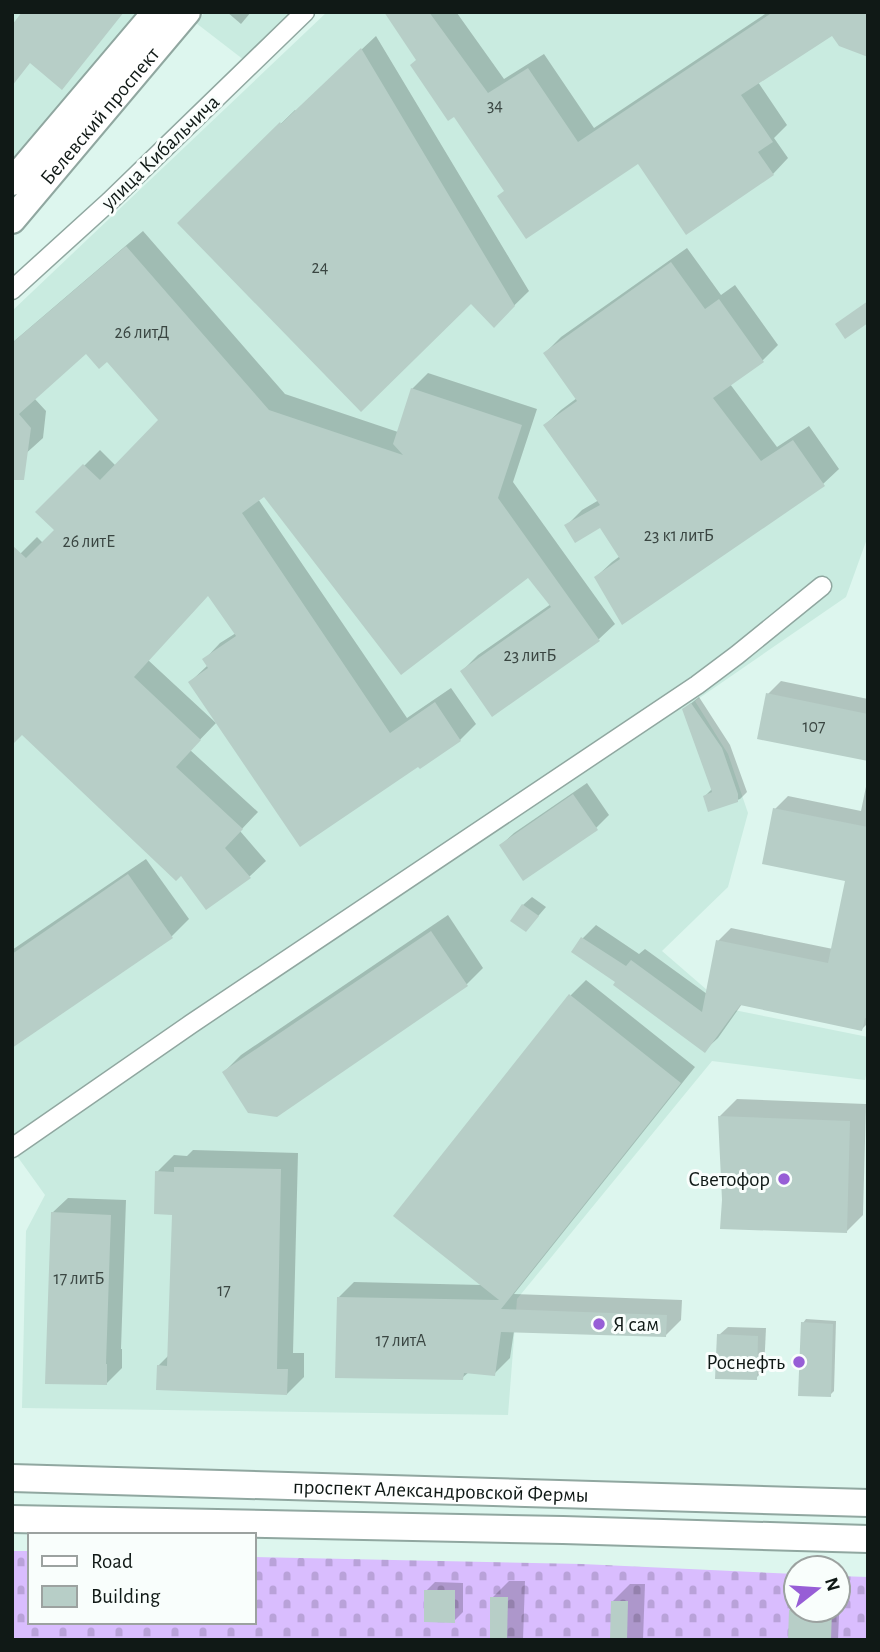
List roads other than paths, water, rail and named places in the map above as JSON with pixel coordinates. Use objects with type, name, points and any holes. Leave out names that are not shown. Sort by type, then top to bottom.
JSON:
[{"type":"main road","name":"Белевский проспект","points":[[12,182],[156,12]]},
{"type":"main road","name":"Белевский проспект","points":[[12,220],[187,12]]},
{"type":"main road","name":"проспект Александровской Фермы","points":[[12,1478],[868,1503]]},
{"type":"main road","name":"проспект Александровской Фермы","points":[[12,1519],[868,1539]]},
{"type":"street","name":"улица Кибальчича","points":[[12,289],[110,201],[304,12]]},
{"type":"street","points":[[12,1148],[697,685],[822,586]]},
{"type":"place","name":"Светофор","points":[[784,1179]]},
{"type":"place","name":"Я сам","points":[[599,1324]]},
{"type":"place","name":"Роснефть","points":[[799,1362]]}]
